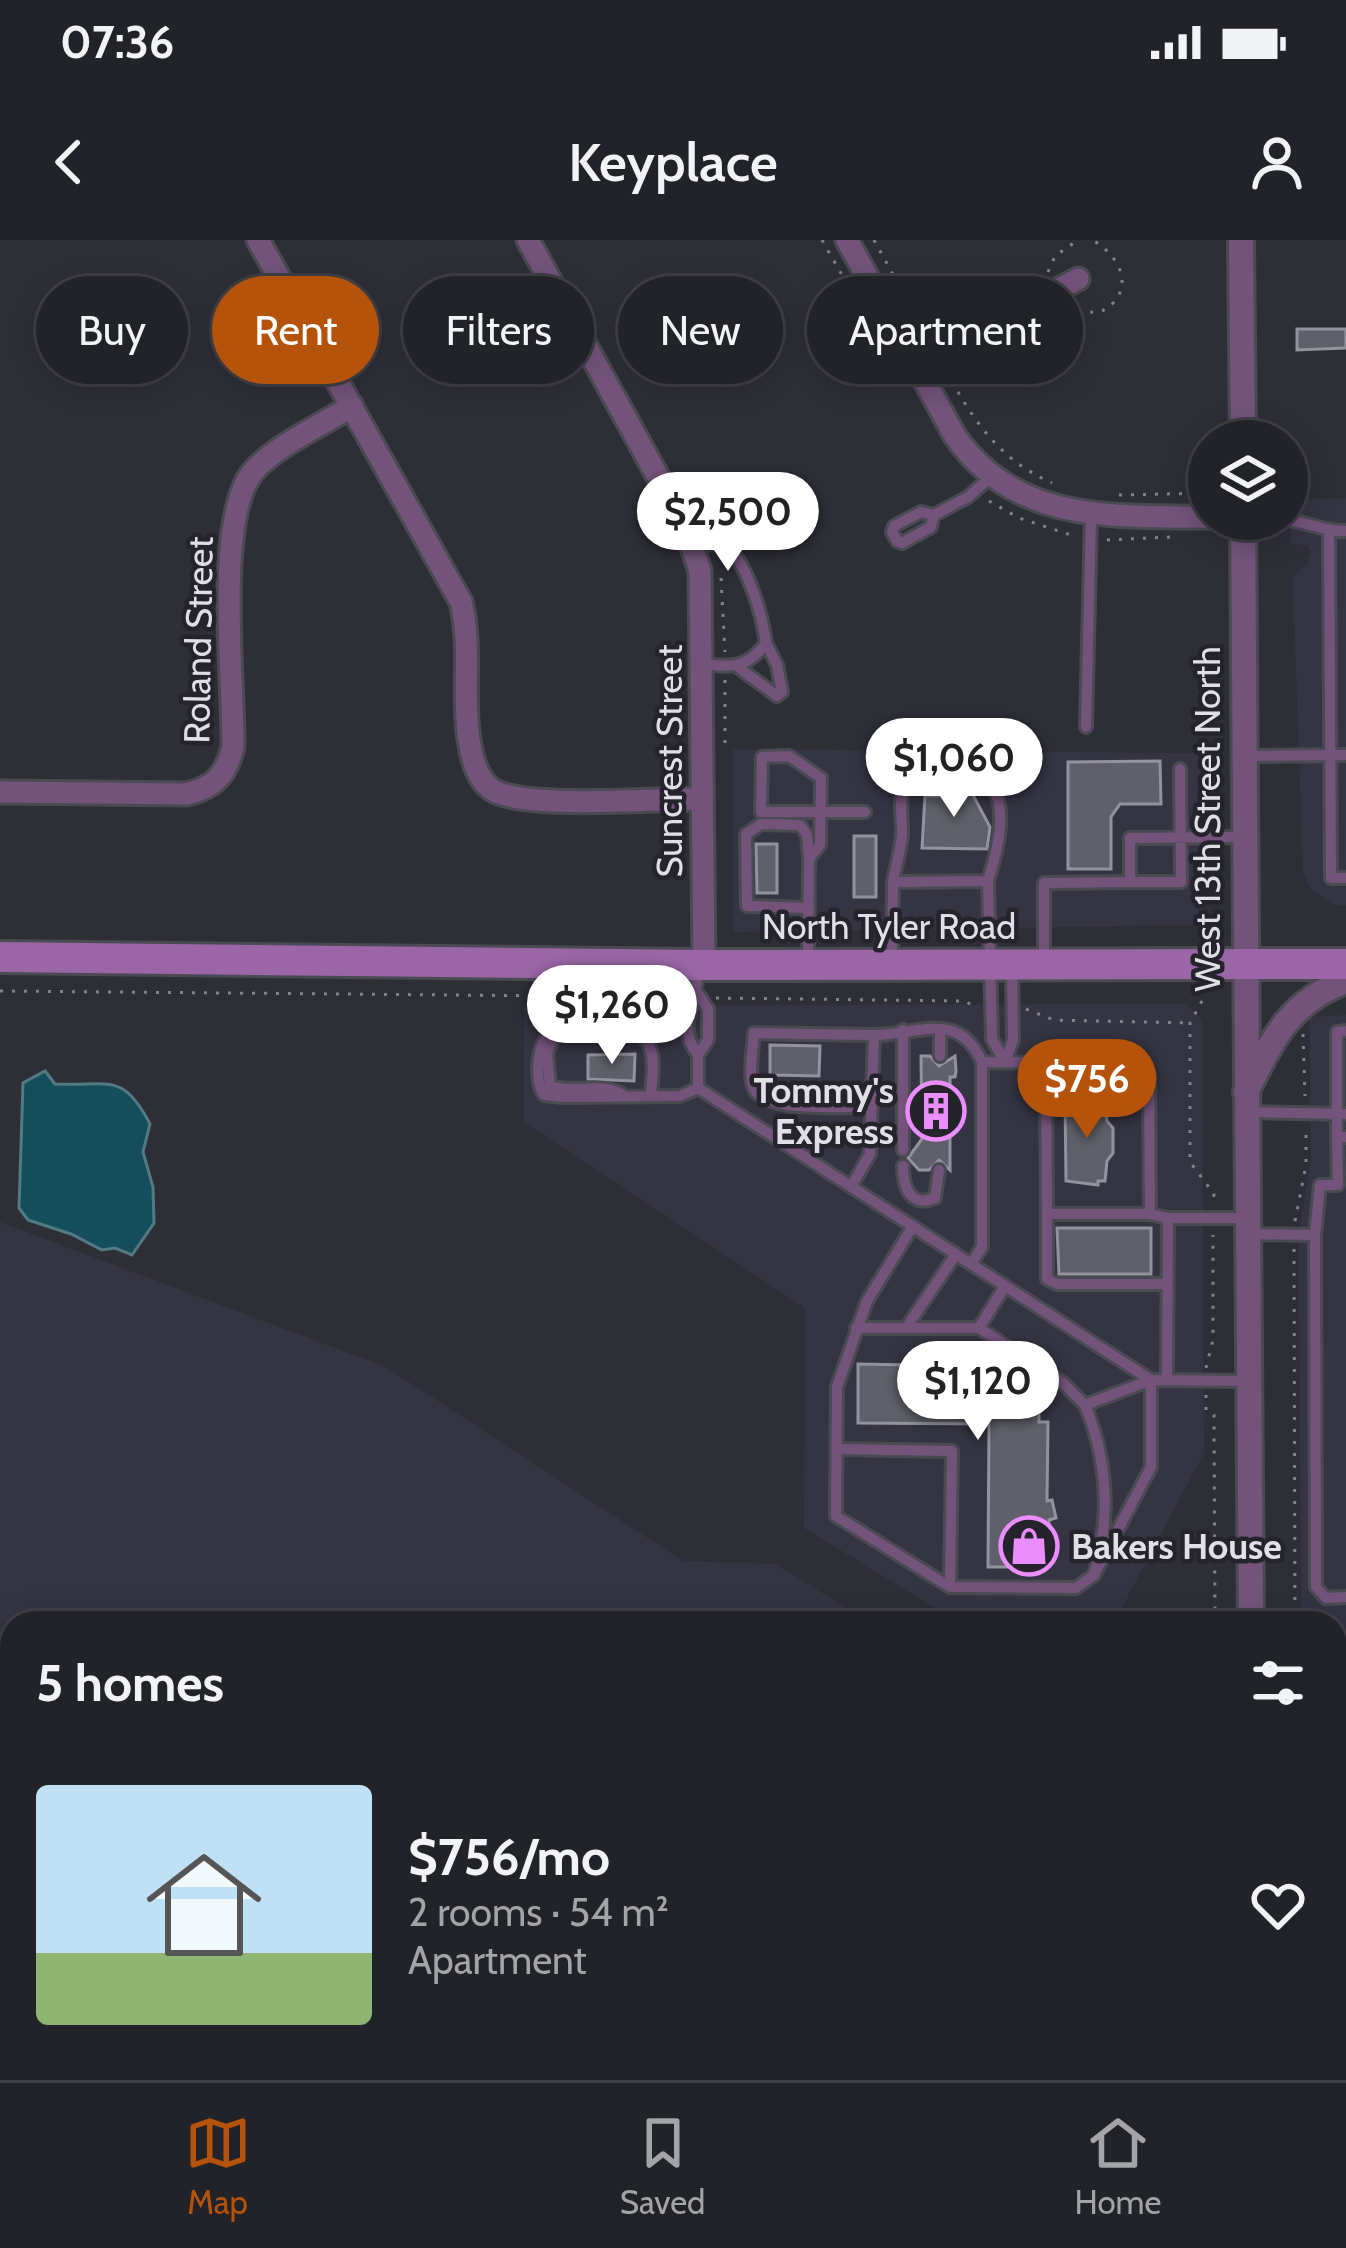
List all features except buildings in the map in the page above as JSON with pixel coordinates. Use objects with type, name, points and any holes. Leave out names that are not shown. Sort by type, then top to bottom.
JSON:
[{"type":"main road","name":"North Tyler Road","points":[[0,957],[699,984],[808,965],[1346,964]]},
{"type":"street","points":[[258,240],[461,602],[466,622],[468,738],[485,784],[498,793],[550,799],[701,799]]},
{"type":"street","name":"Suncrest Street","points":[[528,240],[628,419],[693,547],[700,571],[699,984]]},
{"type":"street","points":[[847,240],[871,276]]},
{"type":"street","points":[[1240,240],[1243,420]]},
{"type":"street","points":[[937,384],[962,446],[1016,492],[1047,506],[1091,515],[1188,517]]},
{"type":"street","name":"Roland Street","points":[[0,792],[187,794],[207,789],[226,771],[233,729],[234,513],[241,491],[254,470],[352,406]]},
{"type":"street","name":"West 13th Street North","points":[[1243,540],[1251,1611]]},
{"type":"street","points":[[1245,1103],[1273,1040],[1294,1010],[1346,981]]},
{"type":"lane","points":[[934,515],[968,497],[993,475]]},
{"type":"lane","points":[[1086,728],[1091,515]]},
{"type":"lane","points":[[1308,522],[1329,532],[1346,531]]},
{"type":"lane","points":[[1329,532],[1330,755],[1337,816],[1337,854],[1331,878],[1346,878]]},
{"type":"lane","points":[[693,547],[730,547],[742,565],[763,621],[766,643],[778,665],[782,692],[777,696],[739,668],[702,664]]},
{"type":"lane","points":[[739,668],[766,643]]},
{"type":"lane","points":[[1243,756],[1346,755]]},
{"type":"lane","points":[[809,859],[820,845],[820,812],[821,778],[789,756],[762,757],[761,812],[820,812],[866,812]]},
{"type":"lane","points":[[1044,964],[1044,883],[1181,882],[1180,769]]},
{"type":"lane","points":[[892,966],[892,881],[902,836],[902,792],[911,779],[926,772],[971,773],[989,783],[998,802],[998,847],[988,880],[1012,1009],[1013,1040],[1005,1062]]},
{"type":"lane","points":[[808,908],[747,907],[746,834],[761,824],[800,825],[807,835],[809,859],[808,965]]},
{"type":"lane","points":[[1130,882],[1130,838],[1243,837]]},
{"type":"lane","points":[[892,881],[988,880]]},
{"type":"lane","points":[[1000,964],[991,1008],[992,1039],[1005,1062]]},
{"type":"lane","points":[[698,1055],[687,1042],[688,1007],[699,984]]},
{"type":"lane","points":[[698,1088],[698,1055],[708,1040],[709,1009],[699,984]]},
{"type":"lane","points":[[903,1030],[903,1150]]},
{"type":"lane","points":[[940,1030],[940,1056]]},
{"type":"lane","points":[[872,1107],[774,1104],[759,1096],[752,1086],[754,1033],[958,1030],[973,1042],[982,1062],[982,1246],[971,1264]]},
{"type":"lane","points":[[651,1096],[652,1048],[634,1031],[555,1034],[540,1049],[539,1088],[544,1095],[626,1096],[651,1096],[680,1096],[698,1088]]},
{"type":"lane","points":[[1346,1031],[1337,1032],[1342,1114],[1338,1185],[1320,1185],[1315,1235],[1316,1587],[1326,1598],[1346,1598]]},
{"type":"lane","points":[[851,1187],[870,1154],[874,1034]]},
{"type":"lane","points":[[982,1062],[1138,1063],[1149,1075],[1150,1214]]},
{"type":"lane","points":[[1046,1062],[1047,1279],[1057,1284],[1168,1284]]},
{"type":"lane","points":[[698,1088],[1151,1380]]},
{"type":"lane","points":[[1245,1103],[1342,1114]]},
{"type":"lane","points":[[759,1127],[774,1104]]},
{"type":"lane","points":[[903,1166],[906,1191],[925,1202],[935,1198],[939,1170]]},
{"type":"lane","points":[[1047,1214],[1213,1218],[1315,1235]]},
{"type":"lane","points":[[1168,1218],[1168,1380]]},
{"type":"lane","points":[[913,1226],[867,1301],[837,1387],[836,1516],[950,1587],[1086,1585],[1151,1468],[1151,1380]]},
{"type":"lane","points":[[906,1328],[956,1254]]},
{"type":"lane","points":[[979,1328],[1005,1286]]},
{"type":"lane","points":[[856,1328],[979,1328],[1063,1382],[1085,1405],[1101,1454],[1106,1503],[1094,1575]]},
{"type":"lane","points":[[1085,1405],[1151,1380],[1248,1381]]},
{"type":"lane","points":[[837,1449],[952,1451],[950,1587]]},
{"type":"lane","points":[[1106,1503],[1132,1503]]},
{"type":"path","points":[[874,240],[890,276]]},
{"type":"path","points":[[1083,311],[1100,312],[1113,303],[1122,279],[1105,247],[1091,240]]},
{"type":"path","points":[[954,384],[975,423],[996,448],[1027,472],[1064,489]]},
{"type":"path","points":[[1104,495],[1188,493]]},
{"type":"path","points":[[0,991],[699,984],[965,1001],[976,1008],[991,1008]]},
{"type":"path","points":[[1202,1001],[1190,1023],[1190,1162],[1214,1194],[1213,1340],[1206,1358],[1206,1410],[1214,1415],[1215,1611]]},
{"type":"path","points":[[1012,1009],[1033,1009],[1054,1020],[1190,1023]]},
{"type":"path","points":[[1295,1611],[1294,1235],[1306,1165],[1303,1020]]},
{"type":"shaded area","points":[[1346,498],[1346,905],[1335,905],[1311,890],[1303,872],[1293,584],[1311,552],[1308,546],[1290,540],[1308,540],[1308,499]]},
{"type":"shaded area","points":[[733,749],[1203,753],[1204,916],[1196,925],[733,932]]},
{"type":"shaded area","points":[[1185,1004],[1202,1019],[1204,1453],[1120,1611],[940,1611],[804,1528],[805,1308],[524,1122],[524,1005]]},
{"type":"shaded area","points":[[1346,1015],[1346,1611],[1301,1611],[1299,1236],[1311,1156],[1309,1017]]},
{"type":"shaded area","points":[[0,1222],[386,1367],[683,1561],[776,1564],[851,1611],[0,1611]]},
{"type":"water","points":[[45,1071],[55,1084],[122,1088],[150,1124],[143,1152],[153,1187],[154,1223],[132,1255],[115,1248],[102,1250],[28,1220],[19,1208],[23,1083]]},
{"type":"place","name":"Tommy's Express","points":[[936,1111]]},
{"type":"place","name":"Bakers House","points":[[1029,1546]]}]
